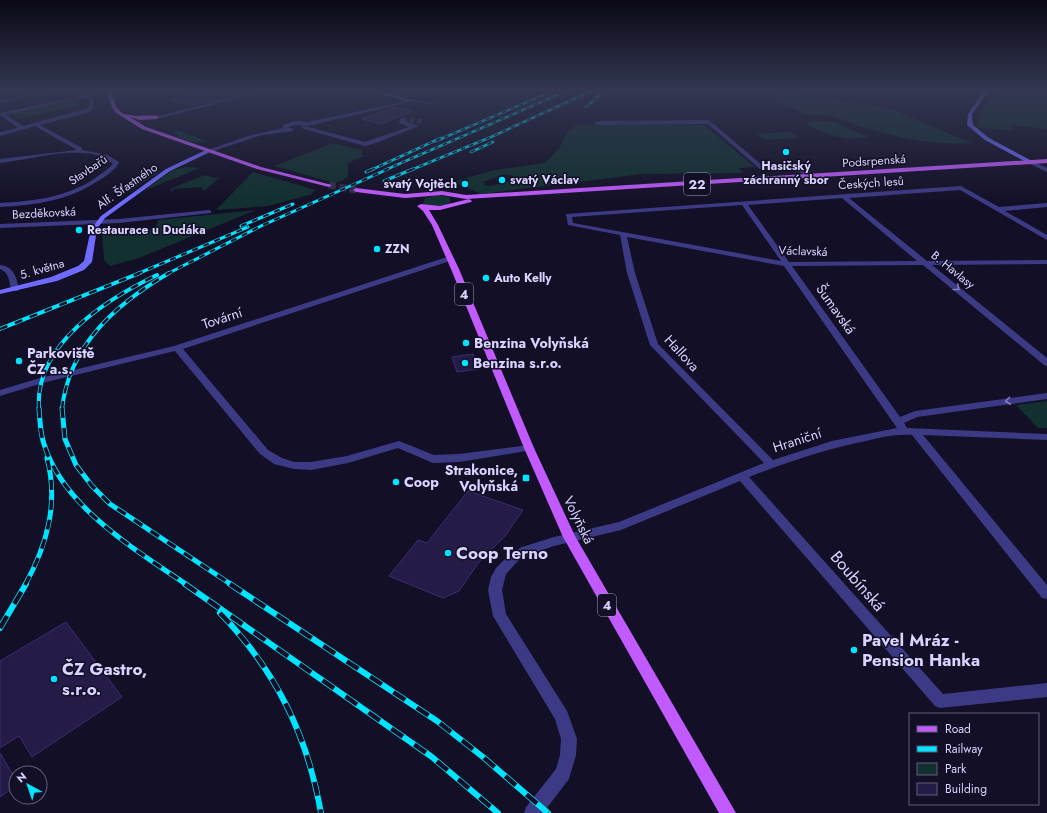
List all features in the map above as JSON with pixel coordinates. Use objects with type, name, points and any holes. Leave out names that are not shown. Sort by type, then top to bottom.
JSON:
[{"type":"main road","points":[[144,127],[284,178],[322,188]]},
{"type":"main road","name":"Podsrpenská","points":[[356,190],[405,196],[442,193],[456,199],[1047,161]]},
{"type":"main road","points":[[259,168],[329,185]]},
{"type":"main road","name":"Podsrpenská","points":[[349,193],[418,204],[431,209],[444,208],[456,199]]},
{"type":"main road","points":[[418,204],[419,198],[425,195]]},
{"type":"main road","name":"Volyňská","points":[[418,204],[426,210],[450,258],[529,448],[569,537],[728,813]]},
{"type":"main road","points":[[434,225],[434,213],[444,208]]},
{"type":"street","points":[[0,134],[25,127]]},
{"type":"street","points":[[39,127],[80,150],[79,151]]},
{"type":"street","points":[[208,151],[286,129],[299,127]]},
{"type":"street","points":[[308,127],[362,144],[374,142],[414,127]]},
{"type":"street","points":[[715,127],[762,168],[795,168],[804,170],[812,176]]},
{"type":"street","points":[[972,127],[987,139],[1047,170]]},
{"type":"street","name":"Stavbařů","points":[[0,162],[79,151],[100,153],[116,162],[116,164],[94,182],[64,197],[41,203],[0,205]]},
{"type":"street","name":"Alf. Šťastného","points":[[88,262],[94,229],[98,221],[168,170],[208,151]]},
{"type":"street","name":"Českých lesů","points":[[568,215],[961,188],[999,209]]},
{"type":"street","name":"B. Havlasy","points":[[843,196],[1047,363]]},
{"type":"street","name":"Šumavská","points":[[744,203],[898,422],[910,431],[1047,594]]},
{"type":"street","points":[[999,209],[1047,205]]},
{"type":"street","points":[[999,209],[1047,238]]},
{"type":"street","name":"Bezděkovská","points":[[0,226],[119,221],[209,212]]},
{"type":"street","name":"Václavská","points":[[568,215],[570,224],[787,264],[1047,262]]},
{"type":"street","name":"Hallova","points":[[623,234],[631,273],[654,345],[771,464]]},
{"type":"street","name":"Tovární","points":[[0,393],[49,378],[177,348],[450,258]]},
{"type":"street","name":"5. května","points":[[0,292],[64,276],[81,268],[88,262]]},
{"type":"street","points":[[0,267],[7,268],[10,271],[15,289]]},
{"type":"street","points":[[177,348],[264,452],[271,459],[286,465],[308,467],[335,463],[399,444],[434,459],[459,458],[529,448]]},
{"type":"street","points":[[898,422],[915,414],[1047,396]]},
{"type":"street","name":"Hraniční","points":[[532,813],[563,773],[568,755],[569,739],[562,716],[500,616],[494,600],[495,585],[500,573],[506,565],[515,558],[528,551],[569,537],[610,529],[771,464],[826,446],[890,432],[910,431],[1047,437]]},
{"type":"street","name":"Boubínská","points":[[742,476],[940,701],[1047,690]]},
{"type":"green space","points":[[574,127],[706,127],[755,167],[739,168],[743,173],[642,174],[481,194],[458,184],[460,183],[455,181],[495,170],[545,163],[560,147],[566,133]],"holes":[[[505,174],[515,176],[512,178],[514,180],[491,186],[483,185],[486,184],[483,182]]]},
{"type":"green space","points":[[811,127],[845,127],[868,137],[852,139],[837,137]]},
{"type":"green space","points":[[863,127],[933,127],[972,143],[959,144],[932,142],[905,138]]},
{"type":"green space","points":[[977,127],[1012,127],[1012,131]]},
{"type":"green space","points":[[1029,127],[1047,127],[1047,129]]},
{"type":"green space","points":[[177,130],[206,141],[193,142],[185,140],[175,132]]},
{"type":"green space","points":[[791,132],[799,138],[765,140],[757,134]]},
{"type":"green space","points":[[333,143],[361,150],[363,152],[361,155],[364,156],[348,163],[348,176],[342,181],[334,183],[274,166]]},
{"type":"green space","points":[[186,167],[200,168],[143,191],[173,170]]},
{"type":"green space","points":[[151,171],[160,171],[129,192],[120,191]]},
{"type":"green space","points":[[253,172],[316,190],[311,193],[313,194],[268,206],[216,210]]},
{"type":"green space","points":[[205,175],[214,178],[220,177],[205,190],[202,190],[203,187],[174,189],[172,192],[170,191],[172,188]]},
{"type":"green space","points":[[437,195],[449,197],[451,201],[442,206],[423,203],[425,198]]},
{"type":"green space","points":[[256,210],[139,258],[110,266],[104,260],[102,235],[155,229],[158,220]]},
{"type":"green space","points":[[1047,401],[1047,428],[1038,428],[1016,405]]},
{"type":"building","name":"Benzina s.r.o.","points":[[473,354],[479,369],[457,372],[452,357]]},
{"type":"building","name":"Coop Terno","points":[[468,491],[523,510],[505,536],[479,562],[459,591],[443,598],[389,576],[418,540],[427,543]]},
{"type":"building","name":"ČZ Gastro, s.r.o.","points":[[66,622],[122,697],[32,757],[19,736],[0,748],[0,661]]},
{"type":"building","points":[[0,753],[8,766],[8,792],[0,797]]},
{"type":"tunnel","points":[[329,185],[356,190]]},
{"type":"railway","points":[[436,141],[469,127]]},
{"type":"railway","points":[[385,170],[484,127]]},
{"type":"railway","points":[[411,170],[513,127]]},
{"type":"railway","points":[[371,170],[441,138]]},
{"type":"railway","points":[[471,152],[493,142]]},
{"type":"railway","points":[[366,172],[373,169]]},
{"type":"railway","points":[[167,274],[261,226],[388,169]]},
{"type":"railway","points":[[384,181],[413,169]]},
{"type":"railway","points":[[241,226],[293,204]]},
{"type":"railway","points":[[137,274],[248,227]]},
{"type":"railway","points":[[0,329],[140,273]]},
{"type":"railway","points":[[62,409],[66,386],[74,365],[85,346],[98,329],[131,298],[169,273]]},
{"type":"railway","points":[[39,408],[41,386],[48,364],[61,344],[77,327],[96,311],[137,285],[157,275]]},
{"type":"railway","points":[[39,408],[44,444],[54,467],[67,488],[84,507],[124,542],[187,585]]},
{"type":"railway","points":[[62,409],[65,439],[76,465],[92,486],[110,504],[232,585]]},
{"type":"railway","points":[[25,585],[39,555],[49,523],[52,491],[47,458]]},
{"type":"railway","points":[[0,628],[26,584]]},
{"type":"railway","points":[[185,584],[432,757],[498,813]]},
{"type":"railway","points":[[230,584],[437,721],[483,757],[548,813]]},
{"type":"railway","points":[[220,613],[240,635],[257,658],[273,681],[286,705],[298,730],[307,757],[315,784],[321,813]]},
{"type":"place","name":"Hasičský záchranný sbor","points":[[786,152]]},
{"type":"place","name":"svatý Václav","points":[[502,180]]},
{"type":"place","name":"svatý Vojtěch","points":[[465,184]]},
{"type":"place","name":"Restaurace u Dudáka","points":[[79,230]]},
{"type":"place","name":"ZZN","points":[[377,249]]},
{"type":"place","name":"Auto Kelly","points":[[486,278]]},
{"type":"place","name":"Benzina Volyňská","points":[[466,343]]},
{"type":"place","name":"Parkoviště ČZ a.s.","points":[[19,361]]},
{"type":"place","name":"Benzina s.r.o.","points":[[465,363]]},
{"type":"place","name":"Strakonice, Volyňská","points":[[526,478]]},
{"type":"place","name":"Coop","points":[[396,482]]},
{"type":"place","name":"Coop Terno","points":[[448,553]]},
{"type":"place","name":"Pavel Mráz - Pension Hanka","points":[[854,650]]},
{"type":"place","name":"ČZ Gastro, s.r.o.","points":[[54,679]]}]
